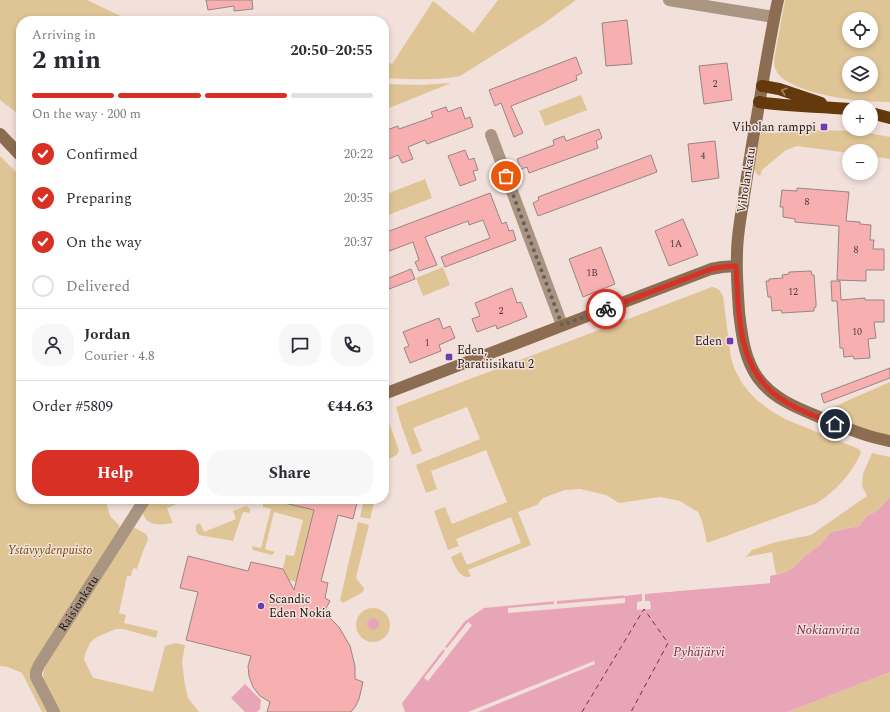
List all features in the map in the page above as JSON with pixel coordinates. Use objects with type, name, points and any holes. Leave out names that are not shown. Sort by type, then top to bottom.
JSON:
[{"type":"highway","points":[[762,86],[779,89],[832,107]]},
{"type":"highway","points":[[759,102],[796,106],[842,108]]},
{"type":"highway","points":[[878,111],[890,109]]},
{"type":"highway","points":[[878,114],[890,118]]},
{"type":"main road","name":"Viholankatu","points":[[778,0],[759,102],[736,253],[744,348],[750,364],[763,384],[793,407],[849,430],[877,439],[890,441]]},
{"type":"main road","points":[[0,134],[16,151]]},
{"type":"main road","points":[[389,392],[711,269],[736,266]]},
{"type":"street","points":[[669,0],[774,17]]},
{"type":"street","points":[[491,135],[562,325]]},
{"type":"street","name":"Raisionkatu","points":[[54,712],[36,677],[36,672],[142,504]]},
{"type":"green space","points":[[0,0],[87,0],[121,16],[16,16],[16,112],[0,100]]},
{"type":"green space","points":[[498,0],[576,0],[543,24],[460,76],[432,79],[389,78],[389,62],[392,64],[433,1],[473,33]]},
{"type":"green space","points":[[785,0],[890,0],[890,102],[878,102],[878,100],[858,100],[819,94],[786,81],[778,73],[774,65]]},
{"type":"green space","points":[[451,83],[389,108],[389,84],[420,85]]},
{"type":"green space","points":[[581,95],[587,110],[545,126],[539,111]]},
{"type":"green space","points":[[811,130],[842,131],[842,136],[878,135],[890,137],[890,159],[878,157],[878,144],[842,144],[842,152],[797,146],[786,150],[762,170],[760,176],[753,169],[761,132],[773,133]]},
{"type":"green space","name":"Ystävyydenpuisto","points":[[0,156],[16,172],[16,504],[107,504],[110,516],[119,525],[120,532],[35,663],[49,712],[42,712],[22,673],[8,667],[0,666]]},
{"type":"green space","points":[[425,179],[432,198],[389,215],[389,193]]},
{"type":"green space","points":[[443,267],[450,285],[423,296],[416,278]]},
{"type":"green space","points":[[712,287],[718,289],[723,296],[731,358],[735,370],[749,392],[771,411],[787,420],[859,449],[861,453],[853,468],[842,481],[817,503],[707,543],[702,521],[698,512],[680,501],[660,497],[619,503],[606,495],[580,489],[565,490],[543,498],[537,505],[518,512],[531,545],[468,570],[471,576],[467,577],[461,574],[456,568],[451,557],[461,552],[467,565],[521,543],[511,517],[456,539],[459,546],[448,550],[434,511],[445,507],[452,524],[507,502],[486,450],[431,471],[437,489],[426,493],[416,465],[480,439],[467,407],[413,428],[422,451],[412,455],[396,407]]},
{"type":"green space","points":[[890,382],[890,435],[855,426],[822,412]]},
{"type":"green space","points":[[389,423],[399,450],[397,455],[389,459]]},
{"type":"green space","points":[[872,453],[890,457],[890,497],[878,510],[867,516],[859,526],[831,532],[820,545],[806,555],[793,568],[786,572],[776,574],[772,552],[746,557],[752,550],[776,542],[811,535],[867,496],[862,486],[863,474]]},
{"type":"green space","points":[[148,504],[177,504],[167,508],[173,523],[151,523],[147,521],[143,513]]},
{"type":"green space","points":[[263,504],[291,504],[314,510],[296,582],[289,580],[283,569],[286,555],[294,556],[303,520],[274,512],[265,549],[275,552],[272,555],[253,550],[252,546],[261,548],[271,509],[263,507]]},
{"type":"green space","points":[[363,504],[374,504],[370,519],[360,517]]},
{"type":"green space","points":[[246,506],[250,509],[250,513],[243,512],[233,541],[199,535],[196,531],[196,525],[200,523],[204,532],[236,519],[233,511]]},
{"type":"green space","points":[[358,522],[369,525],[356,578],[364,588],[363,592],[343,603],[340,600]]},
{"type":"green space","points":[[135,528],[146,534],[148,538],[137,569],[133,568],[131,576],[127,576],[119,613],[126,615],[124,623],[158,631],[156,638],[123,629],[116,629],[94,639],[90,643],[84,659],[94,678],[153,692],[165,646],[175,643],[185,645],[182,662],[185,685],[188,698],[199,712],[59,712],[44,681],[43,675],[45,666],[131,529]]},
{"type":"green space","points":[[373,608],[385,613],[390,625],[385,637],[373,642],[361,637],[356,625],[361,613]]},
{"type":"green space","points":[[890,672],[890,712],[788,712]]},
{"type":"water","name":"Pyhäjärvi","points":[[890,497],[890,672],[788,712],[405,712],[402,703],[465,621],[484,608],[770,583],[770,576],[786,572],[793,568],[806,555],[820,545],[831,532],[859,526],[867,516],[878,510]]},
{"type":"water","points":[[371,618],[375,618],[379,624],[375,630],[371,630],[367,626],[367,622]]},
{"type":"water","points":[[245,684],[261,700],[260,709],[257,712],[245,712],[231,698]]},
{"type":"pier","points":[[768,574],[770,574],[770,583],[645,594],[645,601],[650,601],[651,609],[637,610],[637,602],[642,601],[642,594],[624,596],[624,594],[768,581]]},
{"type":"pier","points":[[625,598],[625,603],[508,613],[508,608],[554,604],[554,599],[557,599],[557,604]]},
{"type":"pier","points":[[468,622],[472,625],[428,681],[424,678],[445,651],[442,648],[443,646],[447,648]]},
{"type":"pier","points":[[594,661],[595,664],[478,712],[468,712]]},
{"type":"building","points":[[206,0],[252,0],[253,9],[234,11],[234,6],[208,10]]},
{"type":"building","points":[[627,20],[632,64],[606,66],[602,23]]},
{"type":"building","points":[[576,57],[582,73],[576,76],[577,80],[511,106],[523,133],[514,137],[501,103],[495,106],[489,90]]},
{"type":"building","points":[[727,63],[732,100],[704,104],[699,66]]},
{"type":"building","points":[[446,107],[448,112],[461,107],[465,119],[470,117],[473,127],[427,144],[425,140],[408,147],[413,159],[402,163],[398,155],[389,159],[389,129],[398,126],[399,129],[433,117],[431,112]]},
{"type":"building","points":[[599,129],[602,138],[596,141],[598,148],[529,173],[527,167],[521,169],[517,159],[554,145],[553,140],[564,136],[566,141]]},
{"type":"building","points":[[715,141],[719,178],[692,182],[688,144]]},
{"type":"building","points":[[465,150],[469,160],[474,158],[478,170],[473,171],[476,180],[460,186],[448,156]]},
{"type":"building","points":[[651,155],[657,172],[538,216],[533,203],[539,200],[538,197]]},
{"type":"building","points":[[797,188],[849,192],[846,221],[860,222],[860,224],[871,225],[870,240],[874,240],[873,249],[884,249],[884,270],[866,270],[866,281],[837,280],[839,226],[795,222],[795,219],[783,217],[783,207],[780,207],[782,190],[797,191]]},
{"type":"building","points":[[490,193],[502,224],[506,222],[509,231],[513,230],[516,240],[445,267],[441,257],[490,238],[483,220],[469,225],[468,221],[425,237],[437,265],[419,271],[415,262],[419,260],[413,242],[389,251],[389,231]]},
{"type":"building","points":[[683,219],[698,255],[669,266],[655,231]]},
{"type":"building","points":[[601,247],[615,284],[583,297],[569,259]]},
{"type":"building","points":[[411,269],[415,279],[389,289],[389,278]]},
{"type":"building","points":[[811,271],[812,275],[814,275],[816,307],[814,308],[814,311],[782,313],[781,310],[772,311],[771,297],[768,297],[766,281],[769,281],[769,279],[783,278],[782,275],[789,274],[789,272]]},
{"type":"building","points":[[831,281],[840,281],[841,300],[865,298],[865,300],[884,300],[884,322],[874,322],[876,338],[868,339],[870,358],[854,359],[853,356],[844,357],[843,348],[840,348],[837,301],[832,301]]},
{"type":"building","points":[[512,288],[517,303],[521,302],[527,317],[497,329],[496,325],[477,332],[472,319],[480,316],[475,303]]},
{"type":"building","points":[[439,318],[443,329],[450,326],[455,338],[439,345],[441,351],[410,363],[404,348],[409,346],[403,332]]},
{"type":"building","points":[[890,368],[890,378],[824,403],[821,394]]},
{"type":"building","name":"Scandic Eden Nokia","points":[[288,504],[357,504],[353,519],[338,515],[321,581],[328,583],[325,598],[330,601],[324,612],[339,627],[350,646],[355,666],[355,679],[363,682],[359,699],[351,712],[267,712],[270,702],[260,696],[253,687],[249,676],[248,666],[251,656],[186,640],[198,592],[180,588],[188,556],[248,571],[251,562],[283,569],[294,590],[314,510]]},
{"type":"ferry route","points":[[582,712],[644,609],[668,643],[631,712]]},
{"type":"way so far","points":[[506,176],[562,325],[606,309]]},
{"type":"place","name":"Viholan ramppi","points":[[824,127]]},
{"type":"place","name":"Eden","points":[[730,341]]},
{"type":"place","name":"Eden, Paratiisikatu 2","points":[[449,357]]},
{"type":"place","name":"Scandic Eden Nokia","points":[[261,606]]},
{"type":"route","points":[[606,309],[711,269],[736,266],[742,337],[744,348],[754,372],[768,389],[793,407],[835,424]]},
{"type":"water label","name":"Nokianvirta","points":[[828,629]]}]
